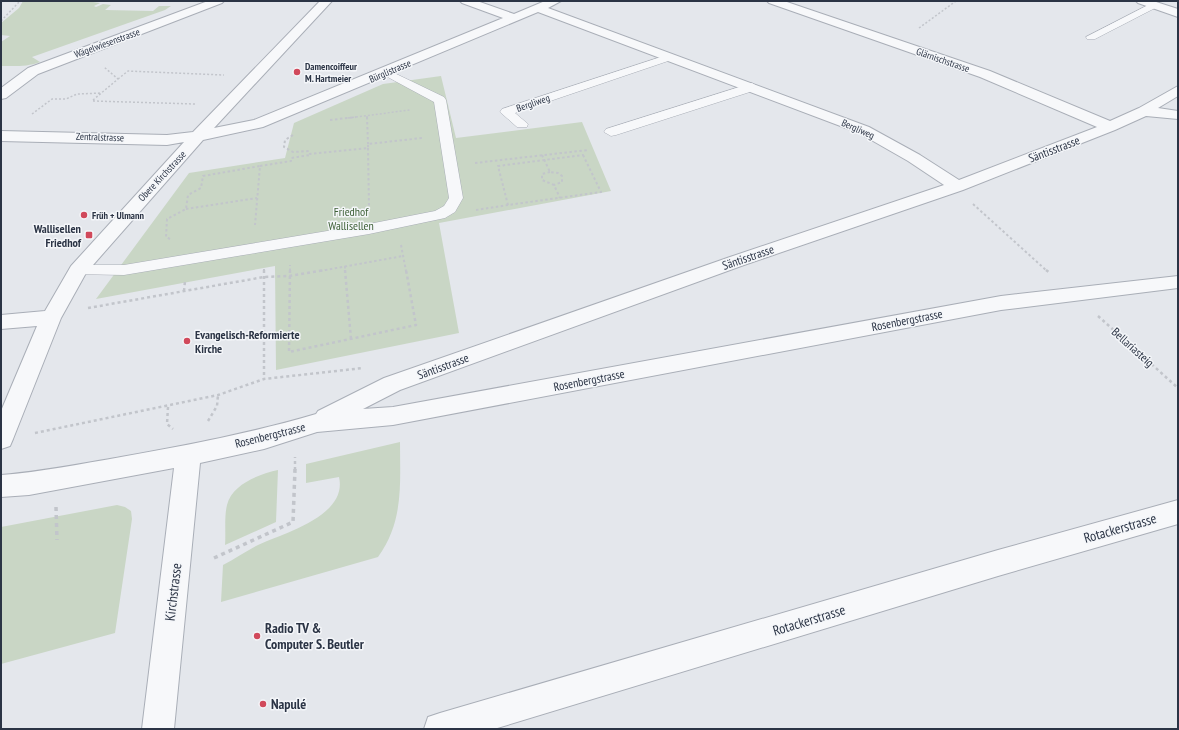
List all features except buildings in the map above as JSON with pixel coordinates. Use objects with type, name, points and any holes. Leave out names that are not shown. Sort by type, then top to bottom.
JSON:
[{"type":"street","name":"Wägelwiesenstrasse","points":[[1,95],[32,70],[218,1]]},
{"type":"street","name":"Obere Kirchstrasse","points":[[1,439],[51,318],[78,270],[198,136],[326,1]]},
{"type":"street","points":[[466,1],[514,18]]},
{"type":"street","name":"Bürglistrasse","points":[[198,136],[258,124],[555,1]]},
{"type":"street","name":"Glärnischstrasse","points":[[773,1],[985,74],[1110,127]]},
{"type":"street","points":[[1142,1],[1178,13]]},
{"type":"street","name":"Bergliweg","points":[[538,8],[864,130],[914,158],[957,186]]},
{"type":"street","name":"Säntisstrasse","points":[[317,423],[392,384],[729,264],[957,186],[1110,127],[1144,111],[1178,90]]},
{"type":"street","points":[[1144,111],[1178,115]]},
{"type":"street","name":"Zentralstrasse","points":[[1,136],[167,140],[198,136]]},
{"type":"street","name":"Rosenbergstrasse","points":[[1,486],[35,483],[184,443],[264,439],[317,423],[393,416],[1001,303],[1178,282]]},
{"type":"street","points":[[1,322],[51,318]]},
{"type":"street","name":"Kirchstrasse","points":[[158,729],[184,443]]},
{"type":"street","name":"Rotackerstrasse","points":[[440,729],[998,563],[1178,512]]},
{"type":"lane","points":[[1091,38],[1154,5]]},
{"type":"lane","name":"Bergliweg","points":[[522,124],[506,112],[670,57]]},
{"type":"lane","points":[[78,270],[124,270],[369,229],[440,215],[450,209],[456,198],[440,100],[386,72]]},
{"type":"lane","points":[[611,132],[752,87]]},
{"type":"path","points":[[1,21],[20,1]]},
{"type":"path","points":[[915,31],[956,1]]},
{"type":"path","points":[[104,67],[118,79]]},
{"type":"path","points":[[197,104],[92,101],[128,71],[226,75]]},
{"type":"path","points":[[30,116],[52,99],[66,99],[77,94],[101,93]]},
{"type":"path","points":[[325,120],[440,106]]},
{"type":"path","points":[[367,116],[369,211]]},
{"type":"path","points":[[296,134],[285,140],[284,147],[293,152],[309,151],[310,154]]},
{"type":"path","points":[[368,144],[445,136]]},
{"type":"path","points":[[186,209],[188,195],[201,188],[203,176],[291,162],[291,158],[310,154],[368,148]]},
{"type":"path","points":[[450,166],[588,150]]},
{"type":"path","points":[[542,155],[550,172]]},
{"type":"path","points":[[483,210],[601,192],[583,155],[498,166],[508,206]]},
{"type":"path","points":[[260,166],[254,225],[264,230],[264,380]]},
{"type":"path","points":[[550,172],[558,173],[562,176],[562,182],[554,185],[547,184],[542,180],[542,174],[550,172]]},
{"type":"path","points":[[554,185],[560,198]]},
{"type":"path","points":[[172,239],[166,237],[167,219],[186,209],[257,198]]},
{"type":"path","points":[[972,204],[1051,274]]},
{"type":"path","points":[[290,261],[289,352],[416,326],[396,223]]},
{"type":"path","points":[[86,308],[264,278],[289,276],[403,256]]},
{"type":"path","points":[[345,266],[351,339]]},
{"type":"path","points":[[184,291],[185,282]]},
{"type":"path","name":"Bellariasteig","points":[[1093,312],[1178,388]]},
{"type":"path","points":[[30,434],[168,407],[218,395],[264,380],[370,367]]},
{"type":"path","points":[[205,424],[214,413],[218,395]]},
{"type":"path","points":[[168,407],[167,424],[184,443]]},
{"type":"path","points":[[214,558],[293,522],[295,456]]},
{"type":"path","points":[[56,503],[57,540]]},
{"type":"green space","points":[[23,1],[86,1],[100,3],[94,6],[96,7],[103,4],[111,5],[105,10],[153,11],[159,6],[171,6],[165,10],[32,57],[40,62],[35,64],[1,66],[1,42],[10,36],[1,35],[1,23],[19,8]]},
{"type":"green space","name":"Friedhof Wallisellen","points":[[441,76],[456,138],[582,122],[611,191],[439,223],[459,333],[276,370],[275,266],[96,299],[189,173],[285,158],[294,123],[383,84]]},
{"type":"green space","points":[[400,442],[399,502],[392,530],[378,557],[221,602],[223,565],[258,545],[312,521],[334,502],[339,491],[339,477],[306,483],[306,464]]},
{"type":"green space","points":[[278,470],[276,522],[225,545],[227,505],[230,498],[235,491],[248,481],[263,474]]},
{"type":"green space","points":[[117,505],[125,507],[131,511],[132,519],[115,633],[1,664],[1,527]]},
{"type":"place","name":"Damencoiffeur M. Hartmeier","points":[[297,72]]},
{"type":"place","name":"Früh + Ulmann","points":[[84,215]]},
{"type":"place","name":"Wallisellen Friedhof","points":[[89,235]]},
{"type":"place","name":"Evangelisch-Reformierte Kirche","points":[[187,341]]},
{"type":"place","name":"Radio TV & Computer S. Beutler","points":[[257,636]]},
{"type":"place","name":"Napulé","points":[[263,704]]}]
